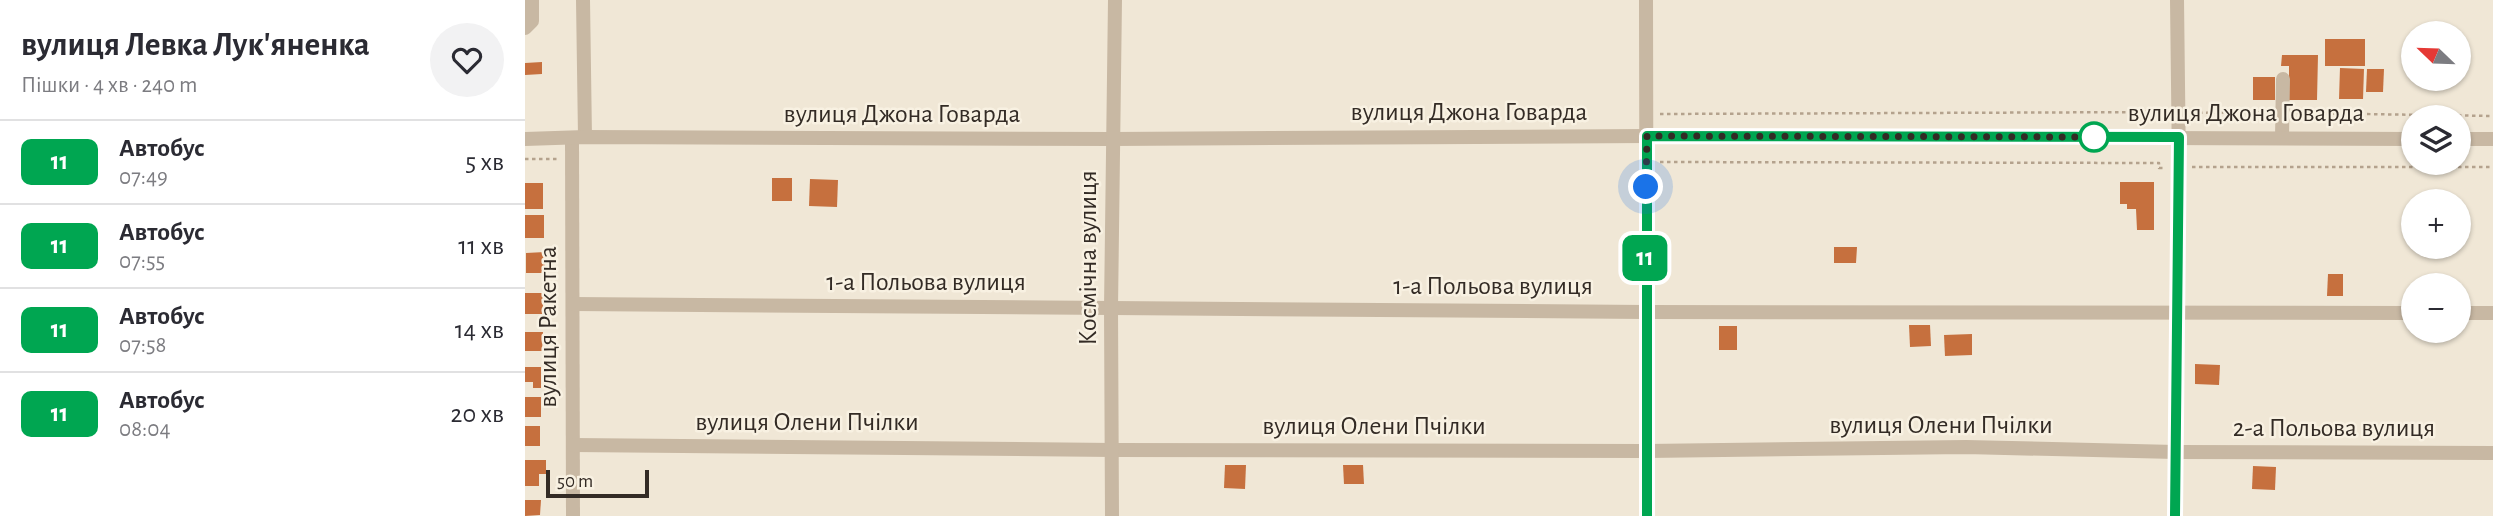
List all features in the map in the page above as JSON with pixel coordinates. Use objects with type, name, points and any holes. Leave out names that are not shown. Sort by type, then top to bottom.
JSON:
[{"type":"street","points":[[525,27],[532,21],[532,0]]},
{"type":"street","name":"вулиця Ракетна","points":[[572,516],[572,159],[578,137],[583,0]]},
{"type":"street","name":"Космічна вулиця","points":[[1112,516],[1111,308],[1115,0]]},
{"type":"street","points":[[1646,0],[1647,516]]},
{"type":"street","points":[[2175,516],[2179,167],[2177,0]]},
{"type":"street","points":[[2282,137],[2283,79]]},
{"type":"street","name":"вулиця Джона Говарда","points":[[525,139],[1647,136],[2401,139]]},
{"type":"street","points":[[2471,139],[2493,139]]},
{"type":"street","name":"1-а Польова вулиця","points":[[573,304],[1645,312],[2401,313]]},
{"type":"street","points":[[2471,313],[2493,313]]},
{"type":"street","name":"вулиця Олени Пчілки","points":[[572,445],[1647,451],[1966,447],[2175,452]]},
{"type":"street","name":"2-а Польова вулиця","points":[[2175,452],[2493,453]]},
{"type":"path","points":[[1647,114],[2282,112],[2493,116]]},
{"type":"path","points":[[525,159],[572,159]]},
{"type":"path","points":[[1646,162],[2159,163],[2159,168],[2493,167]]},
{"type":"building","points":[[2325,39],[2365,39],[2365,66],[2325,66]]},
{"type":"building","points":[[2282,55],[2318,55],[2317,100],[2289,100],[2289,66],[2281,66]]},
{"type":"building","points":[[542,62],[542,74],[525,75],[525,63]]},
{"type":"building","points":[[2340,68],[2364,69],[2363,99],[2339,99]]},
{"type":"building","points":[[2367,69],[2384,69],[2383,92],[2366,92]]},
{"type":"building","points":[[2253,77],[2275,77],[2275,100],[2253,100]]},
{"type":"building","points":[[772,178],[792,178],[792,201],[772,201]]},
{"type":"building","points":[[810,179],[838,180],[837,207],[809,206]]},
{"type":"building","points":[[2120,182],[2154,182],[2154,230],[2137,230],[2136,209],[2127,209],[2127,204],[2120,204]]},
{"type":"building","points":[[525,183],[543,183],[543,209],[525,209]]},
{"type":"building","points":[[525,215],[544,215],[544,238],[525,238]]},
{"type":"building","points":[[1834,247],[1857,247],[1856,263],[1834,263]]},
{"type":"building","points":[[545,252],[545,273],[526,273],[526,253]]},
{"type":"building","points":[[2328,274],[2343,274],[2343,296],[2327,296]]},
{"type":"building","points":[[525,293],[543,293],[543,314],[525,314]]},
{"type":"building","points":[[1909,325],[1930,325],[1931,346],[1910,347]]},
{"type":"building","points":[[1719,326],[1737,326],[1737,350],[1719,350]]},
{"type":"building","points":[[525,332],[543,332],[542,351],[525,351]]},
{"type":"building","points":[[1972,334],[1972,355],[1945,356],[1944,335]]},
{"type":"building","points":[[2195,364],[2220,365],[2219,385],[2195,384]]},
{"type":"building","points":[[525,367],[541,367],[541,388],[533,388],[533,382],[525,382]]},
{"type":"building","points":[[525,397],[541,397],[541,417],[525,417]]},
{"type":"building","points":[[525,426],[540,426],[540,446],[525,446]]},
{"type":"building","points":[[525,460],[546,460],[546,474],[539,474],[539,486],[525,486]]},
{"type":"building","points":[[1225,465],[1246,465],[1245,489],[1224,488]]},
{"type":"building","points":[[1343,465],[1363,465],[1364,484],[1344,484]]},
{"type":"building","points":[[2253,466],[2276,467],[2275,490],[2252,489]]},
{"type":"building","points":[[525,500],[541,500],[540,515],[525,516]]},
{"type":"bus line","name":"11","points":[[1647,516],[1647,136],[2179,137],[2175,516]]},
{"type":"route","points":[[1646,187],[1647,136],[2094,137]]}]
